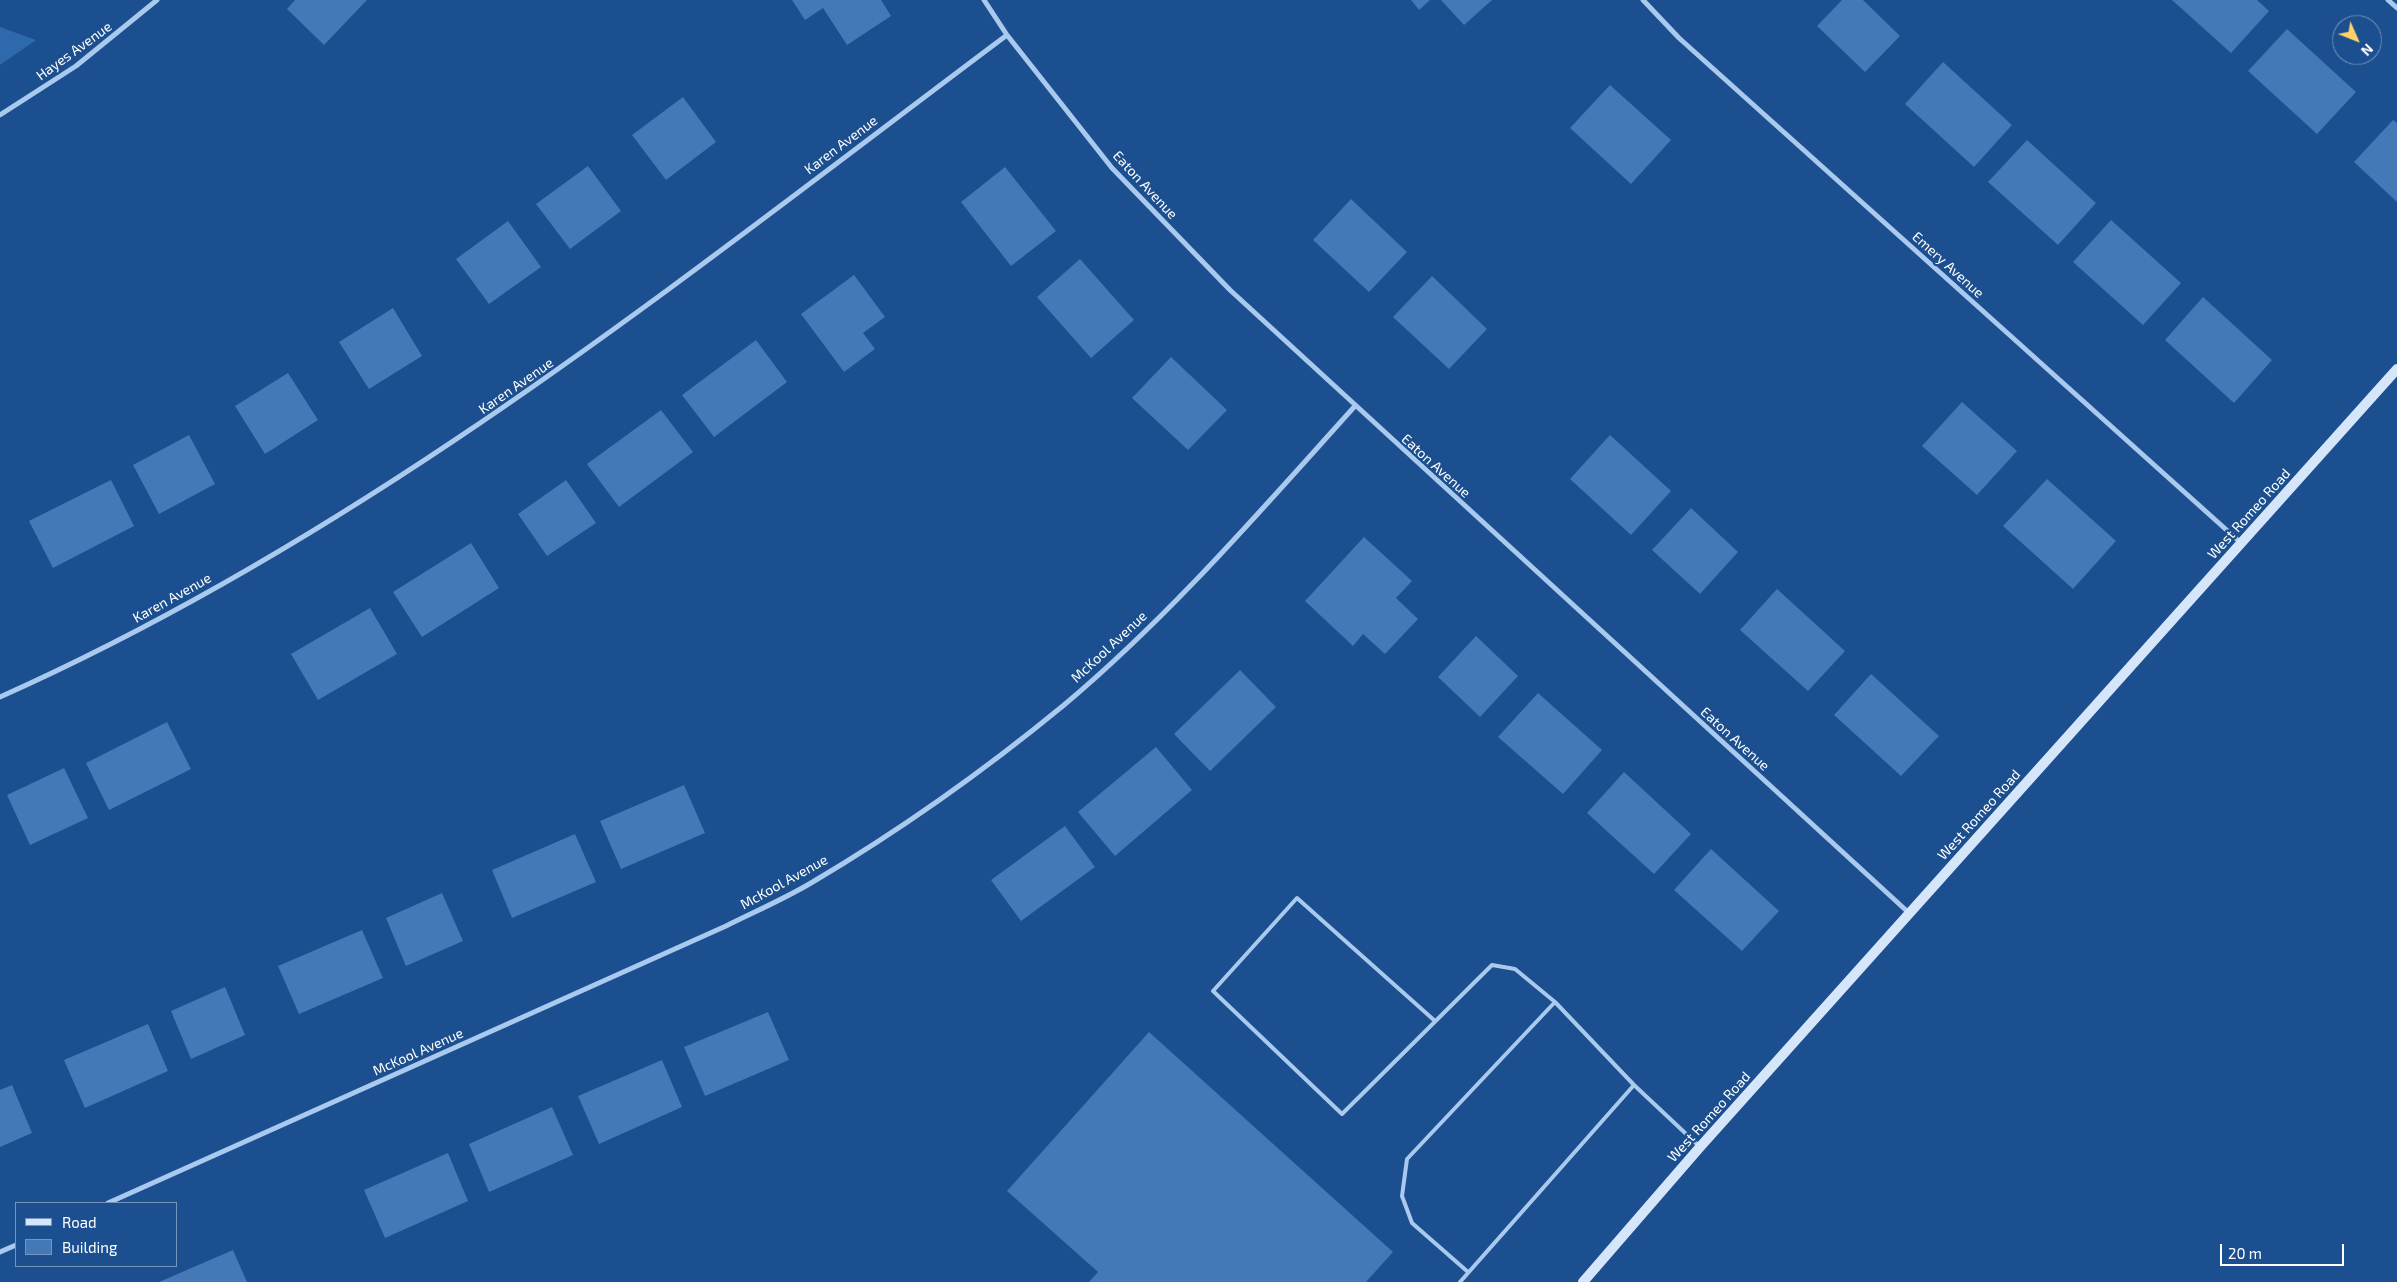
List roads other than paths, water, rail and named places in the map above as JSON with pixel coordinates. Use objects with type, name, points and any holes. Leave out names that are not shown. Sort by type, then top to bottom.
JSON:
[{"type":"main road","name":"West Romeo Road","points":[[1583,1282],[1700,1147],[2397,369]]},
{"type":"street","name":"Hayes Avenue","points":[[0,115],[76,66],[157,0]]},
{"type":"street","name":"Eaton Avenue","points":[[984,0],[1007,36],[1112,168],[1230,290],[1910,913]]},
{"type":"street","name":"Emery Avenue","points":[[1643,0],[1679,38],[2241,543]]},
{"type":"street","points":[[2388,0],[2397,8]]},
{"type":"street","name":"Karen Avenue","points":[[0,696],[153,622],[365,501],[468,433],[590,346],[1007,36]]},
{"type":"street","name":"McKool Avenue","points":[[110,1202],[726,926],[810,883],[884,836],[1002,754],[1065,704],[1139,636],[1270,500],[1355,406]]},
{"type":"street","points":[[0,1252],[15,1244]]},
{"type":"lane","points":[[1435,1021],[1297,898],[1213,991],[1342,1114],[1492,965],[1515,969],[1555,1002],[1634,1085],[1700,1147]]},
{"type":"lane","points":[[1468,1272],[1412,1223],[1402,1196],[1407,1159],[1555,1002]]},
{"type":"lane","points":[[1460,1282],[1634,1085]]}]
